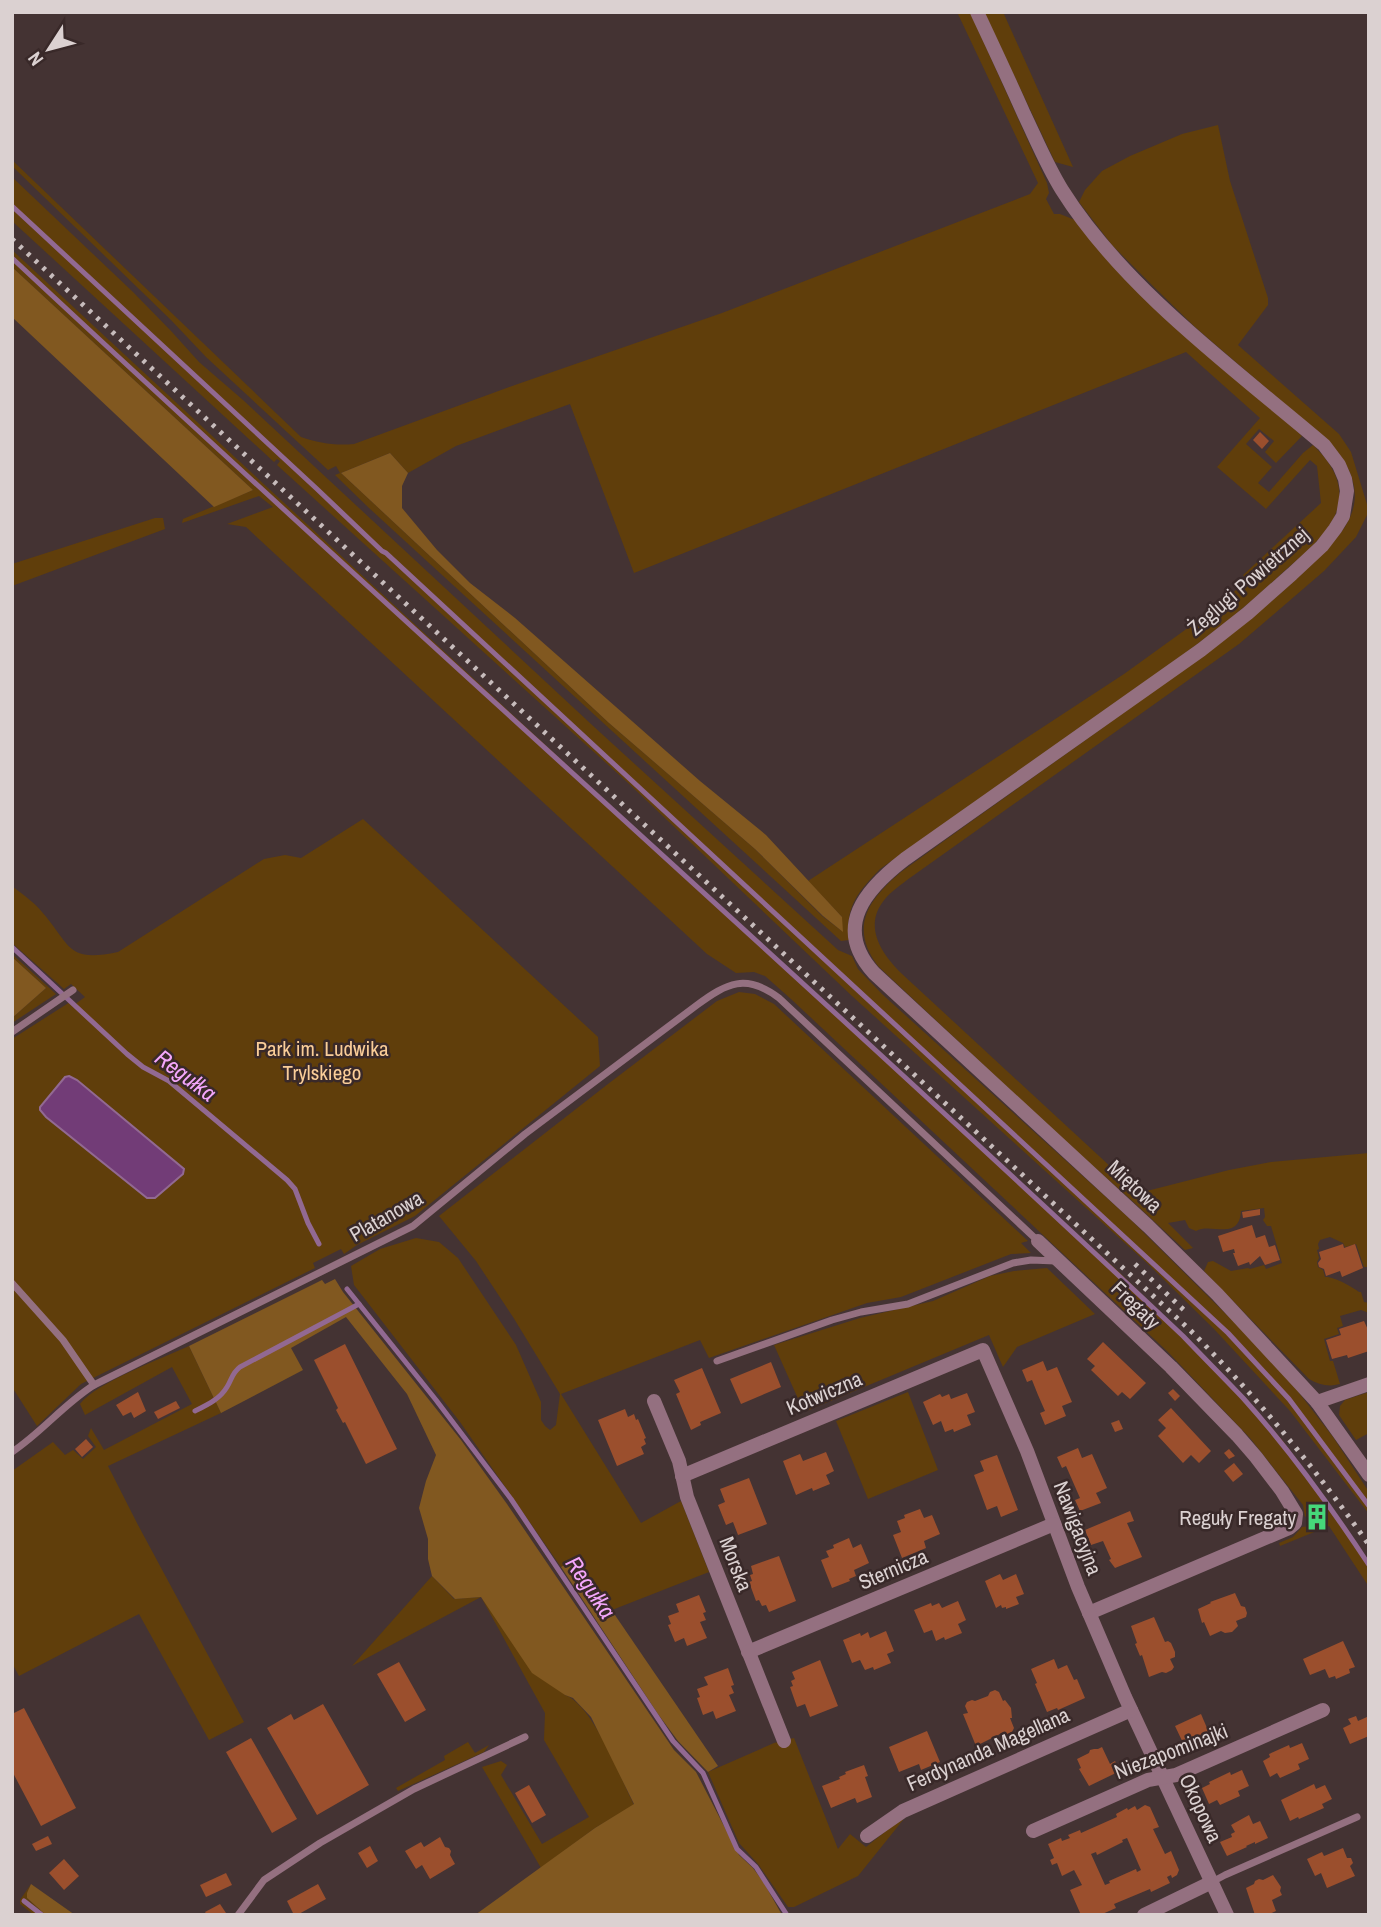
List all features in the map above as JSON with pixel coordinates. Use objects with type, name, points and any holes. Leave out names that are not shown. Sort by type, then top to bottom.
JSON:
[{"type":"street","name":"Żeglugi Powietrznej","points":[[856,943],[855,930],[859,909],[868,893],[884,876],[1201,650],[1248,613],[1322,546],[1342,516],[1348,491],[1339,465],[1324,445],[1186,328],[1128,271],[1084,220],[1046,162],[977,12]]},
{"type":"street","name":"Miętowa","points":[[856,943],[874,973],[1148,1226],[1267,1346],[1317,1402],[1369,1475]]},
{"type":"street","name":"Fregaty","points":[[1038,1241],[1171,1367],[1237,1435],[1275,1482],[1296,1514],[1295,1523],[1289,1528],[1089,1613]]},
{"type":"street","name":"Nawigacyjna","points":[[983,1350],[1027,1451],[1089,1613],[1134,1715]]},
{"type":"street","name":"Kotwiczna","points":[[682,1475],[983,1350]]},
{"type":"street","points":[[1317,1402],[1369,1384]]},
{"type":"street","name":"Morska","points":[[654,1401],[680,1461],[687,1497],[784,1741]]},
{"type":"street","name":"Sternicza","points":[[748,1652],[1054,1524]]},
{"type":"street","name":"Niezapominajki","points":[[1033,1831],[1149,1780],[1176,1775],[1323,1710]]},
{"type":"street","name":"Okopowa","points":[[1134,1715],[1227,1915]]},
{"type":"street","name":"Ferdynanda Magellana","points":[[867,1836],[903,1811],[1134,1715]]},
{"type":"street","points":[[1144,1915],[1212,1882]]},
{"type":"lane","name":"Platanowa","points":[[12,1452],[94,1385],[413,1226],[525,1134],[704,1000],[729,985],[739,982],[757,984]]},
{"type":"lane","name":"Fregaty","points":[[757,984],[779,998],[1038,1241]]},
{"type":"lane","points":[[12,1032],[73,990]]},
{"type":"lane","points":[[717,1361],[832,1320],[908,1304],[1013,1263],[1031,1260],[1060,1262]]},
{"type":"lane","points":[[12,1283],[63,1340],[94,1385]]},
{"type":"lane","points":[[237,1915],[264,1880],[303,1853],[414,1789],[525,1737]]},
{"type":"lane","points":[[1212,1882],[1357,1816]]},
{"type":"green space","points":[[957,12],[970,12],[1047,183],[1049,193],[1046,199],[1054,214],[1075,220],[1302,436],[1276,463],[1265,452],[1274,441],[1259,429],[1246,444],[1272,467],[1258,483],[1269,492],[1313,445],[1327,460],[1336,477],[1339,486],[1338,505],[1325,532],[1311,547],[1215,631],[880,869],[855,900],[849,918],[849,940],[841,941],[369,508],[335,475],[340,473],[336,466],[328,470],[206,357],[12,166],[12,160],[301,437],[340,445],[354,444],[722,313],[1030,194],[1038,183]],"holes":[[[1186,352],[1260,418],[1217,467],[1266,509],[1310,460],[1317,466],[1321,503],[1243,575],[1247,581],[1203,617],[1124,674],[808,881],[842,917],[842,931],[822,916],[755,849],[609,723],[341,473],[390,453],[408,473],[456,446],[570,404],[634,573]]]},
{"type":"green space","points":[[984,12],[1003,12],[1073,167],[1055,162]]},
{"type":"green space","points":[[1218,125],[1230,181],[1268,298],[1268,305],[1238,345],[1339,434],[1351,452],[1369,511],[1356,537],[1324,571],[1239,644],[893,891],[877,913],[875,932],[882,950],[901,973],[1139,1193],[1271,1162],[1369,1153],[1369,1267],[1364,1267],[1356,1244],[1345,1247],[1343,1243],[1330,1237],[1320,1240],[1317,1250],[1318,1267],[1323,1270],[1325,1277],[1338,1280],[1361,1292],[1364,1302],[1369,1303],[1369,1313],[1361,1310],[1340,1316],[1343,1326],[1337,1328],[1339,1334],[1324,1339],[1340,1384],[1332,1385],[1309,1379],[1204,1271],[1208,1262],[1213,1261],[1231,1271],[1264,1265],[1266,1269],[1282,1263],[1271,1226],[1267,1226],[1263,1220],[1264,1208],[1241,1211],[1239,1220],[1230,1229],[1209,1228],[1196,1231],[1189,1228],[1185,1220],[1168,1223],[1193,1248],[1185,1250],[878,966],[865,939],[866,915],[889,882],[1219,643],[1285,590],[1316,560],[1348,522],[1354,505],[1354,486],[1347,467],[1330,443],[1195,327],[1112,245],[1079,202],[1085,190],[1102,171],[1182,134]]},
{"type":"green space","points":[[12,177],[133,292],[199,362],[838,950],[852,956],[858,969],[882,994],[1129,1218],[1243,1331],[1296,1389],[1333,1437],[1369,1492],[1369,1514],[1290,1411],[1214,1329],[1149,1265],[852,996],[627,782],[277,465],[280,461],[277,459],[274,462],[12,221]]},
{"type":"green space","points":[[12,250],[1117,1270],[1198,1349],[1254,1407],[1324,1496],[1369,1561],[1369,1587],[1329,1526],[1280,1546],[1279,1543],[1293,1537],[1302,1527],[1319,1525],[1325,1520],[1317,1508],[1305,1517],[1303,1505],[1250,1438],[1168,1352],[791,999],[765,976],[754,972],[736,973],[707,954],[246,527],[227,524],[273,507],[259,496],[182,523],[183,519],[253,490],[12,267]]},
{"type":"green space","points":[[155,518],[163,518],[165,529],[12,586],[12,564]]},
{"type":"green space","name":"Park im. Ludwika Trylskiego","points":[[363,819],[598,1037],[600,1066],[415,1216],[344,1254],[341,1249],[313,1263],[315,1268],[81,1384],[37,1426],[12,1387],[12,1039],[70,1002],[74,1005],[85,997],[71,984],[64,989],[12,943],[12,886],[39,908],[65,942],[79,953],[101,955],[118,952],[264,859],[285,855],[301,858]]},
{"type":"green space","points":[[12,954],[56,994],[12,1023],[12,1018],[46,988],[12,957]]},
{"type":"green space","points":[[739,992],[755,994],[774,1004],[1028,1241],[1021,1243],[1031,1253],[1011,1254],[901,1297],[867,1303],[709,1358],[700,1340],[561,1394],[641,1523],[681,1501],[709,1572],[612,1610],[577,1559],[561,1567],[460,1422],[354,1285],[351,1266],[380,1249],[416,1238],[439,1242],[458,1258],[516,1345],[541,1402],[541,1420],[550,1430],[556,1425],[560,1394],[476,1261],[439,1216],[717,1001]]},
{"type":"green space","points":[[1047,1268],[1095,1314],[1017,1347],[1003,1367],[989,1335],[804,1412],[774,1345],[860,1318],[933,1301],[990,1276]]},
{"type":"green space","points":[[189,1346],[221,1413],[108,1466],[244,1722],[209,1740],[139,1614],[19,1676],[12,1663],[12,1471],[53,1442],[65,1455],[73,1450],[83,1459],[96,1447],[88,1436],[91,1428],[104,1450],[192,1404],[172,1367],[85,1415],[80,1404],[100,1387],[115,1379]]},
{"type":"green space","points":[[908,1392],[938,1470],[868,1499],[836,1421]]},
{"type":"green space","points":[[1369,1392],[1369,1433],[1356,1440],[1339,1415],[1340,1406],[1345,1400]]},
{"type":"green space","points":[[432,1576],[454,1599],[481,1597],[352,1666]]},
{"type":"green space","points":[[481,1597],[504,1629],[565,1695],[586,1712],[605,1743],[634,1805],[595,1828],[541,1868],[482,1767],[501,1761],[507,1765],[501,1775],[542,1844],[589,1817],[544,1740],[545,1713]]},
{"type":"green space","points":[[794,1738],[838,1849],[850,1834],[866,1847],[903,1820],[858,1876],[794,1907],[788,1907],[758,1864],[739,1843],[708,1772],[774,1743]]},
{"type":"green space","points":[[468,1742],[475,1753],[489,1745],[484,1752],[398,1791],[396,1788],[445,1760],[444,1756]]},
{"type":"green space","points":[[31,1884],[27,1898],[46,1915],[34,1915],[20,1904]]},
{"type":"shaded area","points":[[12,267],[253,490],[214,507],[12,317]]},
{"type":"shaded area","points":[[390,453],[408,473],[402,486],[402,508],[437,550],[470,583],[515,618],[700,781],[766,835],[842,917],[843,932],[755,849],[609,723],[341,473]]},
{"type":"shaded area","points":[[12,957],[46,988],[12,1018]]},
{"type":"shaded area","points":[[69,1076],[184,1169],[183,1174],[155,1198],[147,1198],[46,1117],[40,1107],[65,1077]]},
{"type":"shaded area","points":[[335,1279],[461,1440],[674,1750],[696,1772],[739,1855],[764,1883],[782,1915],[475,1915],[595,1828],[634,1804],[591,1717],[573,1698],[532,1673],[481,1597],[455,1599],[432,1576],[428,1559],[428,1539],[419,1508],[436,1455],[407,1394],[346,1317],[291,1348],[303,1370],[221,1413],[189,1346],[322,1280],[325,1284]]},
{"type":"shaded area","points":[[576,1558],[718,1766],[708,1772],[678,1741],[658,1714],[561,1567]]},
{"type":"shaded area","points":[[31,1884],[75,1915],[46,1915],[27,1898]]},
{"type":"building","points":[[1260,432],[1269,441],[1262,449],[1253,440]]},
{"type":"building","points":[[1260,1209],[1260,1215],[1243,1218],[1242,1212]]},
{"type":"building","points":[[1252,1225],[1256,1238],[1265,1235],[1269,1247],[1275,1245],[1280,1260],[1265,1265],[1260,1256],[1250,1265],[1249,1262],[1238,1266],[1234,1249],[1223,1252],[1218,1236]]},
{"type":"building","points":[[1343,1244],[1344,1248],[1355,1244],[1363,1268],[1342,1277],[1340,1271],[1326,1276],[1324,1269],[1319,1267],[1319,1252]]},
{"type":"building","points":[[1364,1321],[1369,1332],[1369,1351],[1348,1358],[1347,1355],[1332,1359],[1326,1340],[1341,1335],[1339,1329]]},
{"type":"building","points":[[1103,1342],[1146,1383],[1130,1399],[1122,1392],[1118,1396],[1091,1370],[1095,1366],[1087,1359]]},
{"type":"building","points":[[345,1344],[397,1449],[366,1464],[336,1410],[338,1408],[314,1360]]},
{"type":"building","points":[[1043,1361],[1047,1371],[1057,1367],[1072,1402],[1062,1406],[1066,1416],[1045,1425],[1040,1413],[1045,1411],[1032,1380],[1027,1382],[1022,1370]]},
{"type":"building","points":[[771,1362],[781,1387],[741,1404],[730,1379]]},
{"type":"building","points":[[702,1368],[721,1413],[700,1422],[701,1425],[691,1430],[676,1394],[680,1392],[674,1380]]},
{"type":"building","points":[[1173,1389],[1180,1396],[1175,1401],[1168,1393]]},
{"type":"building","points":[[138,1392],[146,1411],[134,1418],[131,1412],[123,1416],[116,1405]]},
{"type":"building","points":[[967,1393],[975,1412],[967,1415],[971,1425],[954,1432],[953,1429],[945,1432],[941,1421],[933,1425],[923,1402],[940,1394],[942,1397],[949,1394],[951,1399]]},
{"type":"building","points":[[176,1401],[180,1408],[158,1419],[154,1412]]},
{"type":"building","points":[[1171,1408],[1211,1451],[1199,1463],[1191,1455],[1183,1463],[1158,1436],[1166,1428],[1158,1420]]},
{"type":"building","points":[[625,1409],[628,1417],[634,1414],[636,1420],[638,1419],[646,1444],[641,1447],[644,1454],[617,1466],[598,1420]]},
{"type":"building","points":[[1119,1420],[1123,1429],[1115,1432],[1111,1423]]},
{"type":"building","points":[[86,1439],[93,1447],[82,1457],[75,1449]]},
{"type":"building","points":[[1078,1448],[1082,1458],[1092,1454],[1107,1488],[1096,1493],[1101,1503],[1080,1511],[1075,1500],[1080,1498],[1066,1466],[1062,1468],[1057,1457]]},
{"type":"building","points":[[1229,1449],[1235,1456],[1229,1459],[1224,1453]]},
{"type":"building","points":[[826,1452],[834,1471],[826,1475],[830,1484],[796,1495],[783,1461],[800,1454],[803,1461]]},
{"type":"building","points":[[997,1455],[1018,1510],[1001,1517],[997,1506],[987,1510],[974,1475],[984,1471],[980,1461]]},
{"type":"building","points":[[1234,1463],[1243,1474],[1233,1482],[1224,1471]]},
{"type":"building","points":[[749,1478],[767,1524],[738,1535],[733,1522],[726,1525],[718,1505],[725,1502],[720,1489]]},
{"type":"building","points":[[920,1509],[924,1518],[932,1515],[940,1534],[924,1541],[926,1548],[902,1558],[893,1535],[901,1532],[897,1521]]},
{"type":"building","name":"Reguły Fregaty","points":[[1316,1509],[1324,1520],[1319,1524],[1311,1513]]},
{"type":"building","points":[[1130,1511],[1134,1521],[1127,1523],[1142,1557],[1115,1568],[1109,1560],[1111,1559],[1103,1541],[1091,1545],[1085,1530]]},
{"type":"building","points":[[849,1538],[853,1548],[861,1544],[869,1563],[854,1570],[856,1576],[849,1579],[850,1581],[832,1588],[821,1560],[829,1557],[826,1551],[834,1548],[833,1545]]},
{"type":"building","points":[[779,1556],[796,1601],[769,1612],[766,1605],[762,1606],[759,1600],[756,1601],[749,1582],[752,1581],[750,1575],[753,1574],[751,1566]]},
{"type":"building","points":[[1000,1574],[1003,1580],[1016,1574],[1024,1594],[1016,1597],[1019,1604],[1006,1609],[1001,1605],[996,1608],[985,1581]]},
{"type":"building","points":[[1235,1593],[1241,1606],[1245,1607],[1246,1617],[1236,1621],[1238,1626],[1232,1632],[1221,1631],[1210,1636],[1198,1609]]},
{"type":"building","points":[[699,1595],[706,1612],[703,1613],[706,1620],[700,1622],[707,1638],[687,1646],[684,1638],[675,1642],[668,1625],[671,1624],[668,1616],[679,1612],[676,1604]]},
{"type":"building","points":[[958,1601],[966,1620],[958,1624],[962,1633],[936,1641],[932,1630],[924,1633],[914,1610],[931,1603],[932,1606],[939,1603],[942,1608]]},
{"type":"building","points":[[1154,1617],[1165,1642],[1171,1643],[1175,1657],[1170,1659],[1174,1667],[1172,1670],[1149,1677],[1142,1655],[1140,1656],[1135,1644],[1137,1643],[1131,1626]]},
{"type":"building","points":[[886,1631],[894,1651],[887,1654],[891,1663],[874,1670],[873,1667],[865,1670],[860,1660],[852,1663],[843,1640],[868,1632],[870,1638]]},
{"type":"building","points":[[1343,1641],[1355,1667],[1349,1669],[1350,1673],[1336,1679],[1335,1676],[1329,1678],[1325,1669],[1310,1675],[1303,1659]]},
{"type":"building","points":[[1054,1659],[1058,1669],[1067,1665],[1085,1698],[1047,1712],[1031,1669]]},
{"type":"building","points":[[820,1660],[838,1706],[810,1717],[805,1704],[797,1707],[790,1687],[793,1686],[791,1681],[795,1679],[792,1672]]},
{"type":"building","points":[[399,1662],[426,1710],[405,1722],[377,1674]]},
{"type":"building","points":[[728,1668],[734,1685],[731,1686],[734,1693],[729,1695],[736,1711],[716,1719],[713,1711],[703,1715],[697,1689],[708,1685],[704,1677]]},
{"type":"building","points":[[995,1690],[1011,1708],[1010,1718],[1014,1728],[1012,1732],[1004,1732],[976,1746],[963,1714],[968,1713],[965,1706],[967,1702],[988,1696]]},
{"type":"building","points":[[323,1704],[369,1785],[317,1815],[267,1728],[291,1714],[294,1720]]},
{"type":"building","points":[[24,1708],[76,1808],[41,1826],[12,1771],[12,1714]]},
{"type":"building","points":[[1201,1714],[1210,1735],[1185,1747],[1175,1726]]},
{"type":"building","points":[[1356,1716],[1358,1721],[1367,1717],[1369,1736],[1350,1744],[1343,1728],[1351,1724],[1348,1719]]},
{"type":"building","points":[[927,1731],[940,1762],[921,1770],[919,1764],[899,1772],[889,1747]]},
{"type":"building","points":[[251,1738],[297,1819],[272,1833],[226,1752]]},
{"type":"building","points":[[1302,1743],[1309,1759],[1298,1764],[1300,1769],[1280,1778],[1277,1773],[1270,1777],[1263,1761],[1270,1757],[1269,1754],[1289,1745],[1290,1748]]},
{"type":"building","points":[[1102,1747],[1110,1764],[1115,1761],[1120,1771],[1089,1786],[1079,1769],[1081,1768],[1077,1759],[1090,1750]]},
{"type":"building","points":[[864,1765],[872,1797],[857,1803],[855,1798],[831,1808],[822,1786],[840,1779],[845,1772]]},
{"type":"building","points":[[1242,1770],[1249,1786],[1238,1791],[1240,1796],[1220,1805],[1217,1800],[1209,1804],[1202,1788],[1230,1772],[1231,1775]]},
{"type":"building","points":[[1314,1784],[1316,1789],[1325,1785],[1332,1799],[1322,1804],[1324,1808],[1290,1821],[1281,1800]]},
{"type":"building","points":[[529,1785],[546,1815],[532,1823],[515,1793]]},
{"type":"building","points":[[1145,1805],[1150,1807],[1159,1827],[1153,1829],[1165,1854],[1171,1851],[1179,1870],[1177,1875],[1167,1877],[1170,1883],[1114,1904],[1116,1908],[1100,1915],[1081,1915],[1070,1890],[1082,1885],[1074,1870],[1062,1876],[1057,1863],[1052,1865],[1050,1860],[1054,1858],[1048,1844],[1061,1838],[1062,1841],[1070,1838],[1068,1835],[1080,1830],[1081,1833],[1117,1817],[1116,1814],[1127,1808],[1128,1810],[1135,1806],[1137,1810]],"holes":[[[1127,1838],[1141,1870],[1137,1872],[1136,1869],[1105,1885],[1091,1854],[1096,1852],[1097,1855]]]},
{"type":"building","points":[[1249,1815],[1253,1824],[1260,1821],[1268,1838],[1227,1856],[1220,1842],[1232,1837],[1231,1834],[1235,1832],[1231,1825]]},
{"type":"building","points":[[48,1836],[52,1844],[36,1851],[32,1844]]},
{"type":"building","points":[[440,1837],[445,1847],[451,1851],[450,1855],[455,1864],[430,1879],[422,1865],[416,1869],[405,1851],[421,1842],[424,1847]]},
{"type":"building","points":[[370,1846],[378,1861],[367,1868],[358,1853]]},
{"type":"building","points":[[1343,1848],[1347,1858],[1351,1858],[1353,1863],[1350,1866],[1355,1876],[1327,1888],[1321,1873],[1315,1876],[1307,1859],[1322,1852],[1324,1856]]},
{"type":"building","points":[[64,1859],[79,1876],[64,1890],[49,1873]]},
{"type":"building","points":[[226,1873],[232,1885],[206,1897],[200,1885]]},
{"type":"building","points":[[1273,1875],[1281,1887],[1282,1895],[1272,1900],[1276,1911],[1267,1915],[1255,1915],[1246,1888],[1259,1879]]},
{"type":"building","points":[[318,1884],[326,1899],[294,1915],[287,1901]]},
{"type":"building","points":[[220,1904],[226,1913],[207,1915],[205,1912]]},
{"type":"waterway","points":[[12,206],[1228,1333],[1289,1399],[1369,1506]]},
{"type":"waterway","points":[[12,258],[892,1065],[1183,1336],[1277,1437],[1325,1500],[1369,1565]]},
{"type":"waterway","name":"Regułka","points":[[12,947],[127,1054],[143,1067],[169,1081],[287,1180],[295,1189],[319,1244]]},
{"type":"waterway","name":"Regułka","points":[[347,1289],[511,1499],[673,1741],[703,1773],[737,1849],[756,1867],[787,1915]]},
{"type":"waterway","points":[[195,1411],[221,1395],[240,1367],[359,1304]]},
{"type":"waterway","points":[[24,1901],[42,1915]]},
{"type":"railway","points":[[12,239],[1190,1330],[1239,1381],[1284,1434],[1328,1488],[1369,1545]]},
{"type":"railway","points":[[1135,1264],[1186,1312]]},
{"type":"place","name":"Reguły Fregaty","points":[[1317,1517]]}]
